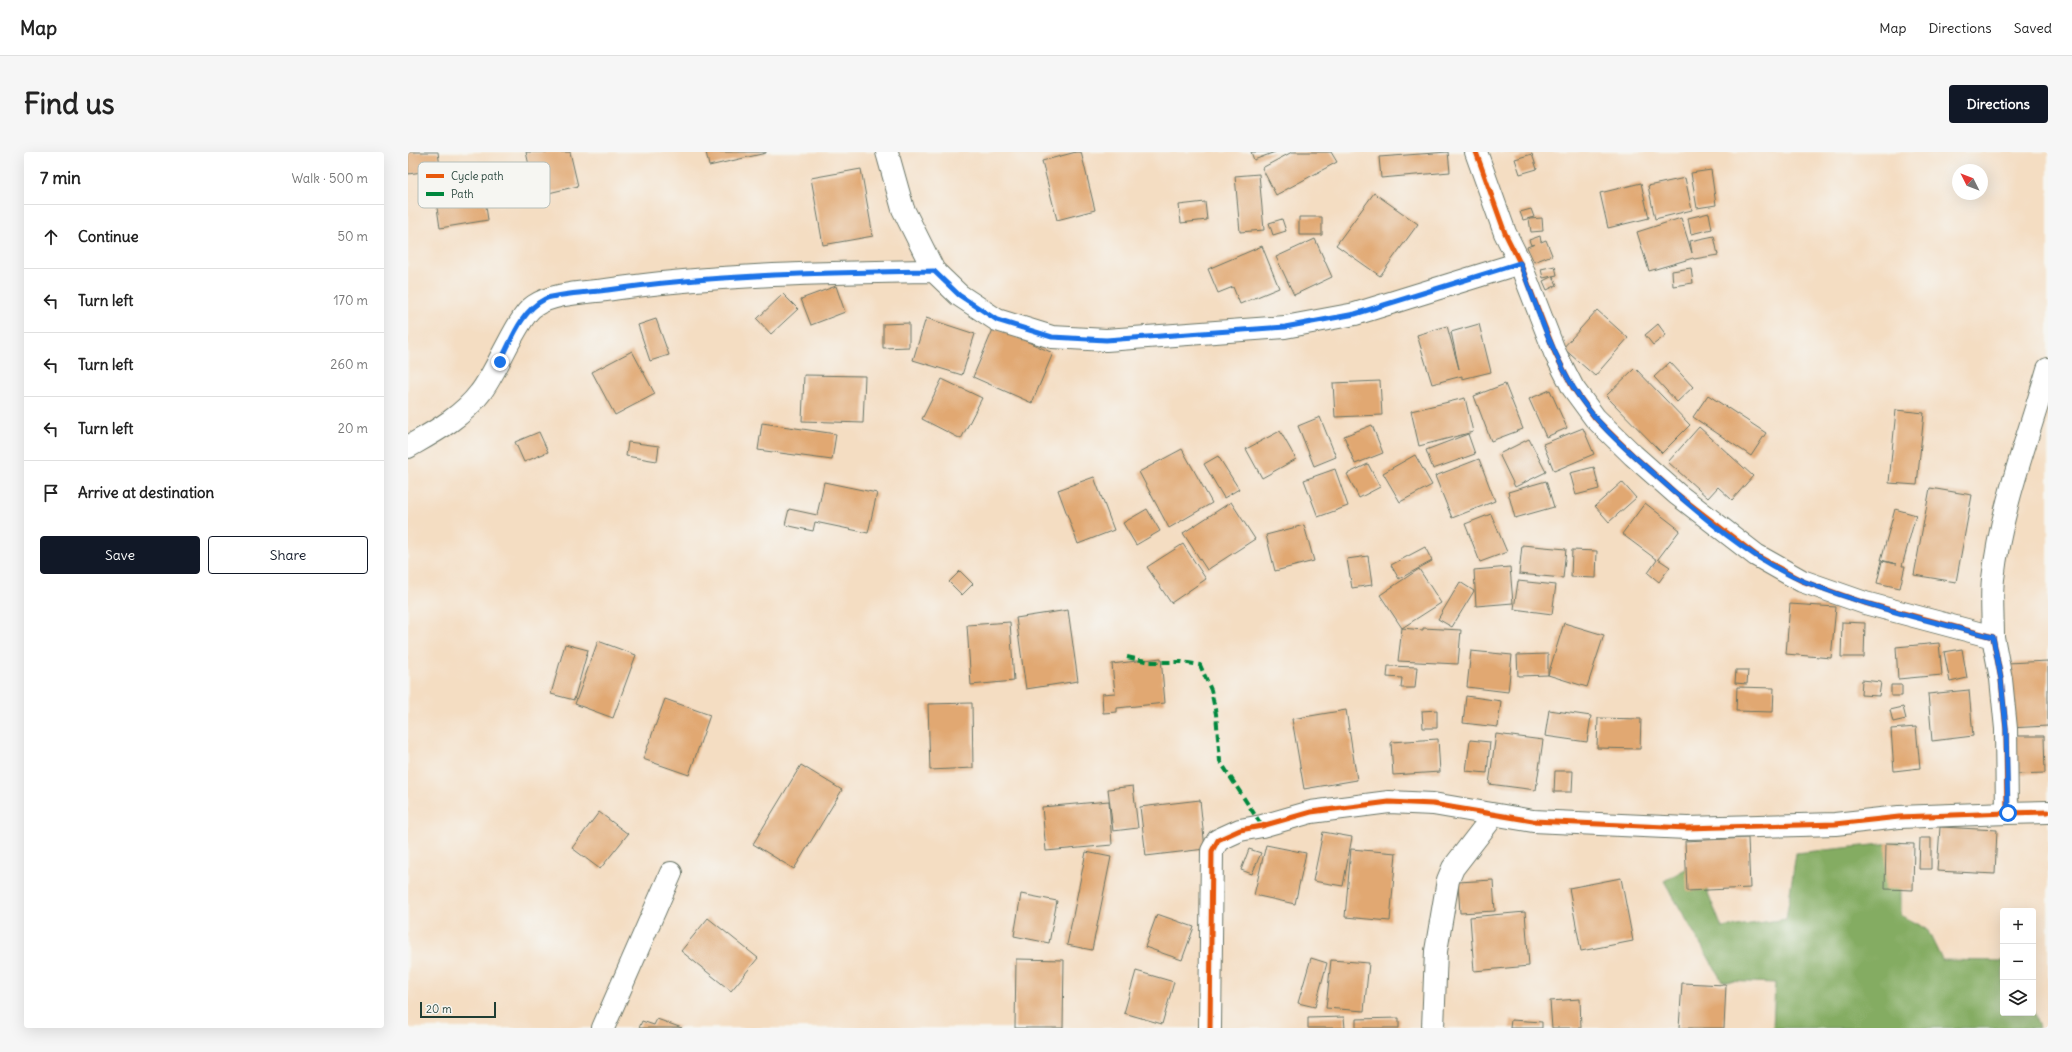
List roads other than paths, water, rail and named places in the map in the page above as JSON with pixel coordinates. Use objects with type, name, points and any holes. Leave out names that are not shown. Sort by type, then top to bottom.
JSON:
[{"type":"street","points":[[887,152],[903,209],[934,271],[959,295],[997,320],[1052,337],[1106,340],[1285,327],[1355,314],[1520,263]]},
{"type":"street","points":[[1476,152],[1505,233],[1520,263],[1554,353],[1573,388],[1595,418],[1633,455],[1718,526],[1756,555],[1802,581],[1865,602],[1993,637]]},
{"type":"street","points":[[408,447],[452,421],[480,394],[500,362],[522,320],[532,308],[546,298],[634,286],[756,275],[934,271]]},
{"type":"street","points":[[2008,813],[2006,728],[2001,679],[1993,637],[1993,579],[2003,526],[2018,466],[2048,369]]},
{"type":"street","points":[[1210,1028],[1212,851],[1218,840],[1240,830],[1262,826],[1311,812],[1361,804],[1389,802],[1433,804],[1533,821],[1687,828],[1835,824],[1899,817],[2048,812]]},
{"type":"street","points":[[1433,1028],[1436,951],[1448,880],[1453,868],[1494,815]]},
{"type":"street","points":[[603,1028],[671,873]]}]
